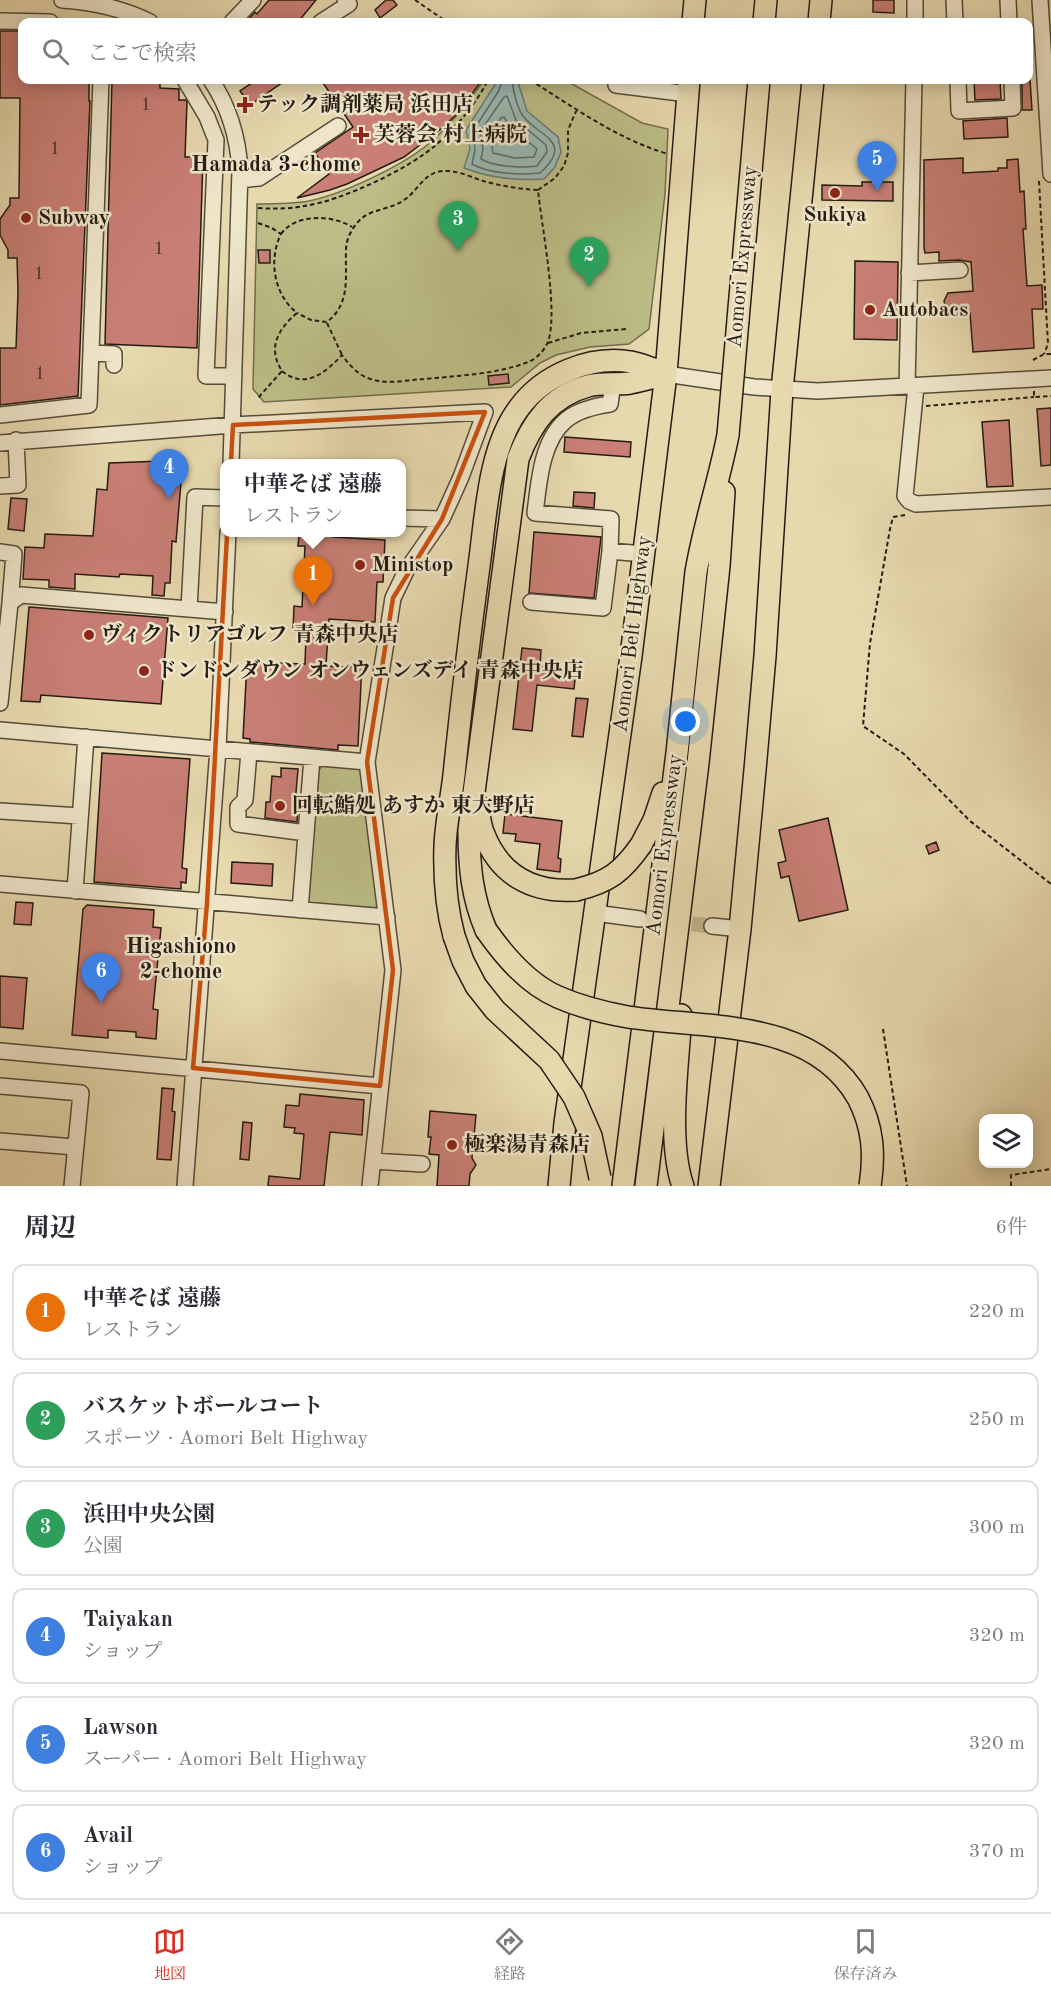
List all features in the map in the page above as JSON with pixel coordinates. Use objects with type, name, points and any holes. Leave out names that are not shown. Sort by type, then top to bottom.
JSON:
[{"type":"highway","points":[[693,18],[695,0]]},
{"type":"highway","points":[[764,18],[766,0]]},
{"type":"highway","points":[[819,18],[821,0]]},
{"type":"highway","name":"Aomori Expressway","points":[[646,1186],[698,763],[719,566],[759,84]]},
{"type":"highway","points":[[709,1186],[740,929],[765,656],[782,390],[813,84]]},
{"type":"highway","name":"Aomori Belt Highway","points":[[559,1186],[565,1123],[666,374],[688,87]]},
{"type":"highway","points":[[666,374],[631,362],[602,362],[581,366],[561,373],[536,388],[506,428],[496,455],[489,495],[464,679],[455,769],[455,854],[458,884],[472,934],[495,966],[517,988],[551,1009],[589,1022],[624,1029],[773,1049],[818,1070],[834,1086],[847,1105],[856,1126],[860,1150],[859,1175],[855,1186]]},
{"type":"highway","points":[[600,1182],[591,1136],[574,1097],[549,1060],[495,1010],[476,986],[463,961],[472,934],[477,907],[469,864],[468,831],[518,459],[527,435],[538,418],[554,402],[571,392],[590,385],[630,382],[666,374]]},
{"type":"highway","name":"Aomori Expressway","points":[[623,1186],[677,753],[696,572],[700,544],[728,435]]},
{"type":"highway","points":[[475,792],[483,832],[495,855],[515,877],[535,887],[559,891],[576,890],[596,885],[612,877],[626,866],[641,845],[654,820],[677,753]]},
{"type":"highway","points":[[683,1186],[679,1175],[676,1147],[682,989],[698,763]]},
{"type":"highway","points":[[472,934],[509,959],[528,978],[556,996],[591,1009],[628,1017],[692,1023],[772,1035],[816,1054],[837,1071],[852,1088],[866,1113],[873,1139],[874,1162],[870,1186]]},
{"type":"street","points":[[62,0],[109,6],[140,18]]},
{"type":"street","points":[[236,18],[253,0]]},
{"type":"street","points":[[915,0],[915,18]]},
{"type":"street","points":[[954,0],[955,18]]},
{"type":"street","points":[[1008,0],[1009,18]]},
{"type":"street","points":[[1040,0],[1047,42],[1051,174]]},
{"type":"street","points":[[327,18],[350,1]]},
{"type":"street","points":[[0,21],[18,21]]},
{"type":"street","points":[[0,414],[89,405],[101,84]]},
{"type":"street","points":[[187,84],[207,117],[216,140],[206,376],[234,376]]},
{"type":"street","points":[[213,84],[234,129],[239,156],[231,459]]},
{"type":"street","points":[[914,84],[909,273],[911,386],[914,407],[905,496],[916,504],[1051,496]]},
{"type":"street","points":[[958,84],[959,111],[1013,108],[1012,84]]},
{"type":"street","points":[[616,85],[688,87]]},
{"type":"street","points":[[240,180],[259,178],[338,126]]},
{"type":"street","points":[[909,273],[960,270]]},
{"type":"street","points":[[91,353],[114,354],[114,365]]},
{"type":"street","points":[[666,374],[782,390],[818,391],[1051,378]]},
{"type":"street","points":[[531,602],[603,608],[610,551],[611,519],[535,513],[540,476],[555,432],[567,419],[594,407],[610,404],[613,384]]},
{"type":"street","points":[[0,443],[233,425],[485,412],[461,477],[442,519],[406,571],[393,598],[367,762],[393,970],[370,1186]]},
{"type":"street","points":[[0,486],[18,485],[16,441]]},
{"type":"street","points":[[189,609],[195,497],[220,498]]},
{"type":"street","points":[[406,518],[442,519]]},
{"type":"street","points":[[185,1186],[218,749],[228,537]]},
{"type":"street","points":[[610,551],[643,554]]},
{"type":"street","points":[[0,552],[14,554],[0,703]]},
{"type":"street","points":[[10,603],[21,595],[225,612]]},
{"type":"street","points":[[0,730],[367,762]]},
{"type":"street","points":[[75,891],[86,737]]},
{"type":"street","points":[[249,752],[245,801],[238,807],[238,824],[306,833]]},
{"type":"street","points":[[300,910],[312,758]]},
{"type":"street","points":[[0,811],[80,816]]},
{"type":"street","points":[[0,884],[387,917]]},
{"type":"street","points":[[595,913],[640,919]]},
{"type":"street","points":[[712,926],[740,929]]},
{"type":"street","points":[[0,1052],[380,1086]]},
{"type":"street","points":[[0,1086],[81,1093],[72,1186]]},
{"type":"street","points":[[0,1141],[75,1147]]},
{"type":"street","points":[[373,1161],[422,1164]]},
{"type":"path","points":[[415,0],[441,18]]},
{"type":"path","points":[[258,208],[280,209],[306,206],[333,199],[361,188],[410,162],[435,146],[461,119],[486,84]]},
{"type":"path","points":[[536,84],[624,137],[669,154]]},
{"type":"path","points":[[327,322],[337,312],[345,291],[347,241],[363,217],[404,201],[422,180],[440,171],[538,190],[550,182],[564,166],[568,153],[568,130],[577,109]]},
{"type":"path","points":[[327,322],[342,356],[354,369],[371,380],[398,381],[464,375],[528,362],[543,351],[548,343],[552,324],[538,190]]},
{"type":"path","points":[[327,322],[311,320],[297,313],[281,296],[276,281],[275,256],[281,234],[294,223],[312,219],[335,220],[354,228]]},
{"type":"path","points":[[258,223],[281,234]]},
{"type":"path","points":[[297,313],[281,328],[276,340],[274,353],[282,371],[297,379],[312,378],[325,372],[342,356]]},
{"type":"path","points":[[548,343],[581,333],[626,329]]},
{"type":"path","points":[[1033,360],[1044,354],[1051,354]]},
{"type":"path","points":[[258,398],[282,371]]},
{"type":"path","points":[[914,407],[1034,397]]},
{"type":"path","points":[[916,504],[912,515],[893,517],[890,529],[870,643],[863,726],[903,754],[970,821],[1051,885]]},
{"type":"path","points":[[883,1029],[907,1186]]},
{"type":"path","points":[[1011,1186],[1011,1175],[1051,1169]]},
{"type":"highlighted area","points":[[485,412],[442,519],[393,598],[367,762],[393,970],[380,1086],[193,1068],[207,903],[233,425]]},
{"type":"green space","points":[[481,84],[572,84],[642,123],[668,129],[665,194],[649,329],[629,344],[590,347],[556,355],[540,363],[511,387],[264,402],[253,389],[257,204],[309,201],[339,192],[391,168],[422,149],[440,133]]},
{"type":"green space","points":[[325,763],[357,766],[363,772],[380,903],[373,910],[308,902],[318,771]]},
{"type":"water","points":[[495,84],[519,84],[527,111],[558,137],[561,152],[555,167],[544,179],[523,180],[484,174],[464,168],[470,149],[466,130]]},
{"type":"building","points":[[269,0],[316,0],[301,18],[250,18],[255,12],[257,14]]},
{"type":"building","points":[[386,0],[393,0],[397,5],[380,18],[375,10]]},
{"type":"building","points":[[873,0],[894,0],[894,13],[873,12]]},
{"type":"building","points":[[0,31],[18,31],[18,84],[89,84],[78,396],[0,405],[0,348],[16,348],[17,258],[8,258],[8,250],[0,235],[0,219],[10,205],[10,198],[19,198],[20,98],[0,98]]},
{"type":"building","points":[[112,84],[160,84],[160,88],[179,89],[179,100],[187,102],[185,157],[203,157],[197,348],[105,344]]},
{"type":"building","points":[[250,84],[280,84],[250,105],[240,91]]},
{"type":"building","points":[[324,84],[479,84],[458,113],[404,157],[347,184],[297,198],[329,174],[315,153],[353,127]]},
{"type":"building","points":[[974,84],[1000,84],[1001,99],[975,100]]},
{"type":"building","points":[[1022,84],[1030,84],[1032,110],[1022,110]]},
{"type":"building","points":[[1007,118],[1008,137],[964,139],[963,121]]},
{"type":"building","points":[[963,158],[963,173],[998,171],[998,168],[1007,168],[1007,160],[1018,159],[1020,192],[1024,191],[1026,229],[1023,229],[1027,286],[1042,285],[1043,309],[1032,309],[1034,348],[973,352],[970,313],[949,314],[946,310],[944,301],[948,293],[973,291],[971,262],[939,261],[939,252],[925,253],[924,160]]},
{"type":"building","points":[[862,182],[893,182],[893,201],[822,200],[822,185],[862,186]]},
{"type":"building","points":[[258,250],[270,250],[270,263],[259,263]]},
{"type":"building","points":[[855,261],[898,262],[897,340],[854,339]]},
{"type":"building","points":[[508,374],[509,383],[489,385],[488,376]]},
{"type":"building","points":[[1051,408],[1051,465],[1041,466],[1037,409]]},
{"type":"building","points":[[1009,420],[1013,486],[987,487],[982,422]]},
{"type":"building","points":[[565,437],[631,442],[630,457],[564,452]]},
{"type":"building","points":[[163,457],[183,458],[176,542],[172,541],[170,583],[165,583],[164,596],[152,595],[153,576],[120,574],[119,577],[75,574],[75,589],[49,587],[49,580],[23,579],[25,547],[44,548],[45,534],[93,536],[97,489],[107,490],[109,463],[162,461]]},
{"type":"building","points":[[574,492],[595,493],[594,508],[573,506]]},
{"type":"building","points":[[11,498],[27,499],[24,531],[8,529]]},
{"type":"building","points":[[534,532],[601,537],[594,598],[529,593]]},
{"type":"building","points":[[299,537],[385,540],[383,582],[377,582],[375,622],[329,619],[326,666],[351,667],[352,663],[362,663],[358,746],[338,745],[338,750],[250,742],[250,739],[243,738],[247,662],[305,664],[306,635],[293,632],[294,606],[302,607],[305,546],[298,546]]},
{"type":"building","points":[[29,607],[168,618],[161,704],[41,695],[40,702],[21,701]]},
{"type":"building","points":[[522,648],[541,650],[540,666],[576,670],[574,689],[537,685],[532,731],[513,729]]},
{"type":"building","points":[[576,698],[588,699],[583,737],[572,736]]},
{"type":"building","points":[[102,753],[190,759],[182,868],[187,869],[186,883],[181,882],[181,889],[94,882]]},
{"type":"building","points":[[281,768],[298,769],[295,804],[298,804],[297,822],[265,818],[266,802],[270,802],[272,776],[281,777]]},
{"type":"building","points":[[505,814],[562,821],[558,858],[561,859],[560,872],[537,869],[540,844],[515,841],[516,834],[503,833]]},
{"type":"building","points":[[828,818],[848,910],[799,921],[789,876],[781,878],[778,863],[786,861],[779,830]]},
{"type":"building","points":[[936,842],[939,850],[929,854],[926,846]]},
{"type":"building","points":[[232,862],[273,864],[272,886],[231,883]]},
{"type":"building","points":[[16,902],[33,903],[31,925],[14,924]]},
{"type":"building","points":[[87,905],[154,910],[153,927],[161,928],[153,1009],[158,1010],[156,1039],[136,1037],[136,1032],[108,1030],[108,1038],[72,1035],[83,909]]},
{"type":"building","points":[[0,976],[27,978],[23,1029],[0,1027]]},
{"type":"building","points":[[162,1088],[174,1089],[172,1111],[175,1112],[171,1160],[157,1159]]},
{"type":"building","points":[[300,1094],[364,1100],[362,1135],[330,1132],[324,1186],[268,1186],[269,1176],[300,1179],[304,1134],[294,1133],[295,1128],[284,1127],[286,1105],[299,1106]]},
{"type":"building","name":"極楽湯青森店","points":[[430,1111],[476,1115],[472,1158],[476,1165],[470,1174],[469,1186],[437,1186],[439,1155],[429,1154]]},
{"type":"building","points":[[243,1122],[252,1123],[249,1160],[240,1159]]},
{"type":"tunnel","points":[[646,919],[712,926]]},
{"type":"place","name":"テック調剤薬局 浜田店","points":[[245,105]]},
{"type":"place","name":"芙蓉会 村上病院","points":[[361,135]]},
{"type":"place","name":"Lawson","points":[[877,191]]},
{"type":"place","name":"Sukiya","points":[[835,193]]},
{"type":"place","name":"Subway","points":[[26,218]]},
{"type":"place","name":"浜田中央公園","points":[[458,251]]},
{"type":"place","name":"バスケットボールコート","points":[[589,287]]},
{"type":"place","name":"Autobacs","points":[[870,310]]},
{"type":"place","name":"Taiyakan","points":[[169,499]]},
{"type":"place","name":"Ministop","points":[[360,565]]},
{"type":"place","name":"中華そば 遠藤","points":[[313,606]]},
{"type":"place","name":"ヴィクトリアゴルフ 青森中央店","points":[[89,635]]},
{"type":"place","name":"ドンドンダウン オンウェンズデイ 青森中央店","points":[[144,671]]},
{"type":"place","name":"回転鮨処 あすか 東大野店","points":[[280,806]]},
{"type":"place","name":"Avail","points":[[101,1003]]},
{"type":"place","name":"極楽湯青森店","points":[[452,1145]]},
{"type":"district","name":"Hamada 3-chome","points":[[276,165]]},
{"type":"district","name":"Higashiono 2-chome","points":[[181,960]]}]
